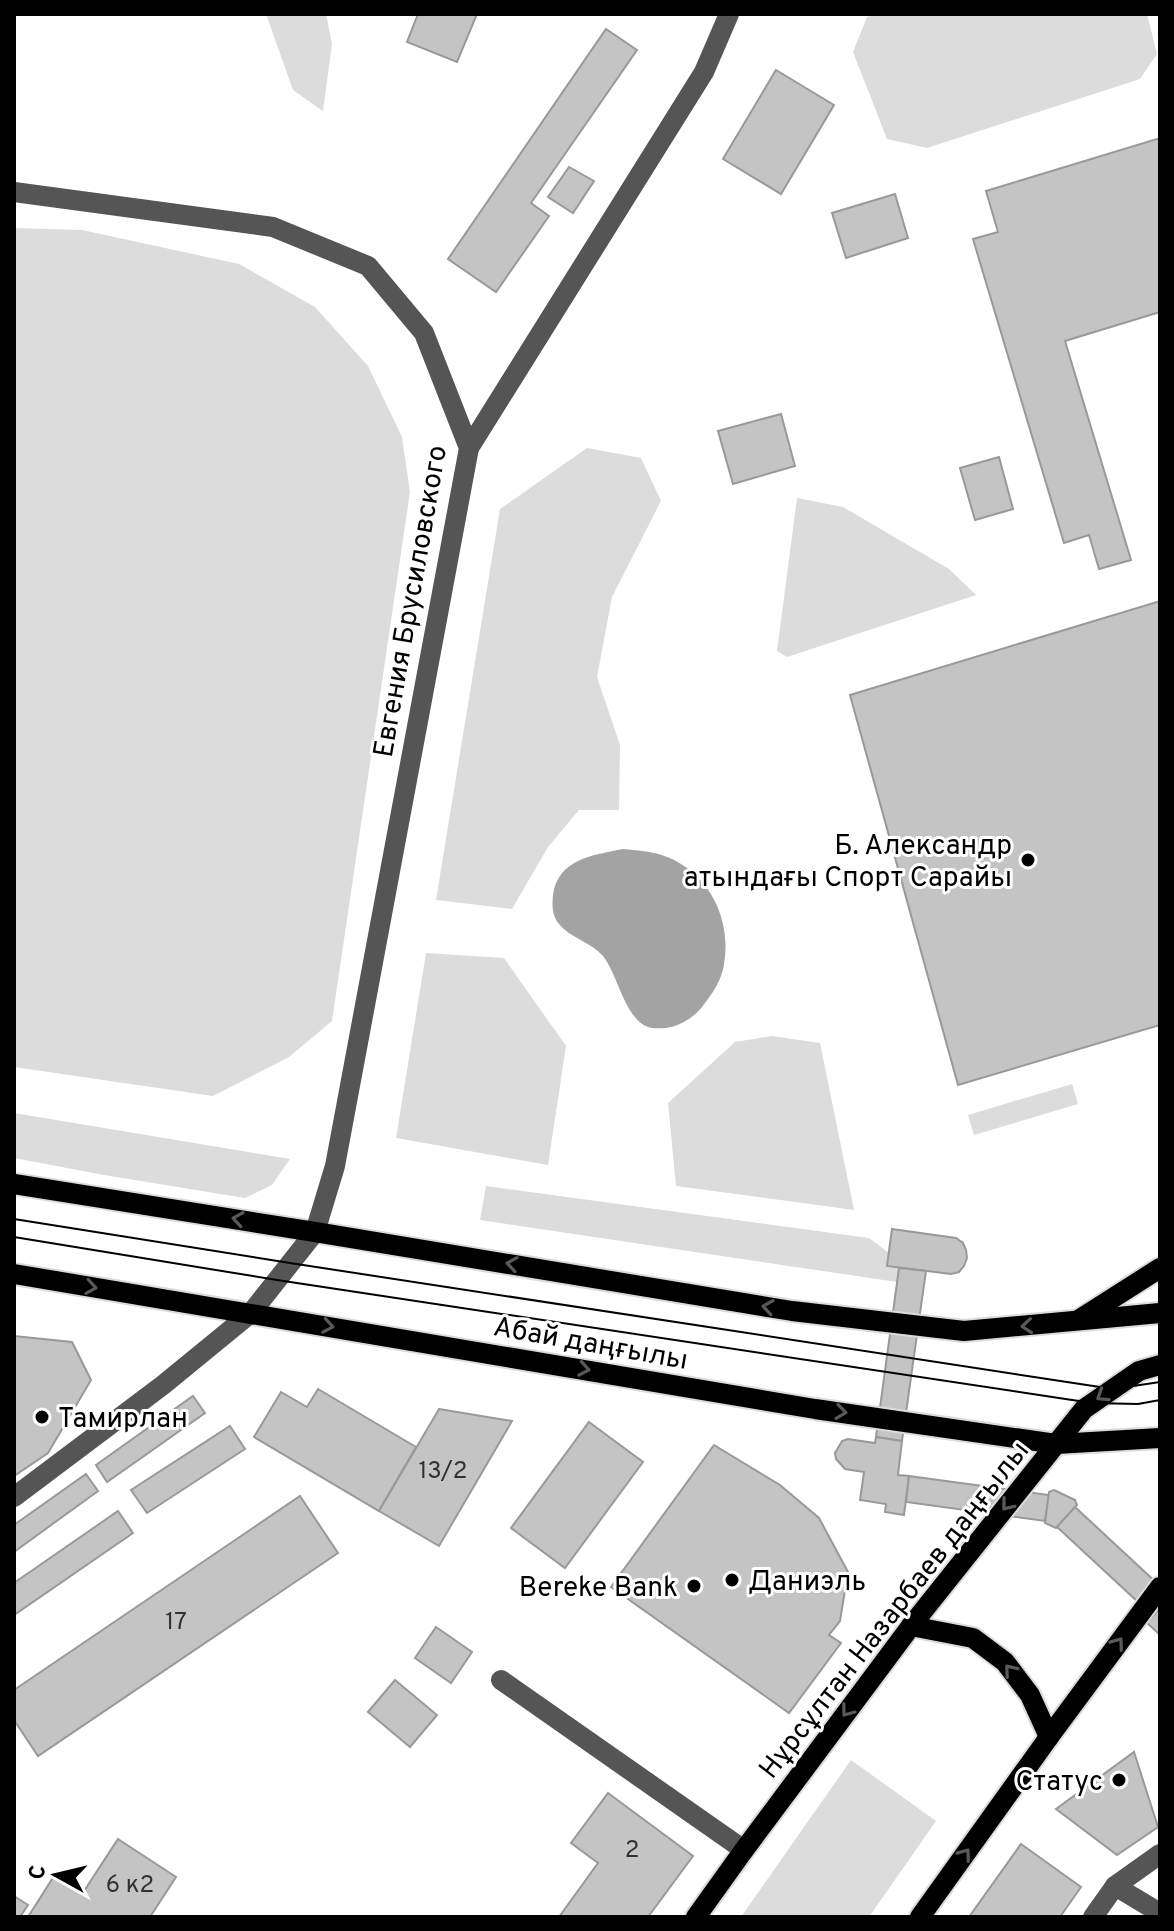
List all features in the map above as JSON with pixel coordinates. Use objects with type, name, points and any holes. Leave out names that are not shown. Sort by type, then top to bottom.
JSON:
[{"type":"main road","points":[[14,1184],[792,1311],[964,1331],[1160,1313]]},
{"type":"main road","points":[[1076,1321],[1160,1268]]},
{"type":"main road","name":"Абай даңғылы","points":[[14,1274],[815,1409],[1056,1444],[1160,1438]]},
{"type":"main road","name":"Нұрсұлтан Назарбаев даңғылы","points":[[696,1917],[911,1626],[1084,1409],[1139,1371],[1160,1365]]},
{"type":"main road","points":[[920,1917],[1160,1587]]},
{"type":"main road","points":[[911,1626],[973,1638],[1005,1662],[1030,1695],[1049,1737]]},
{"type":"street","points":[[469,448],[704,72],[729,14]]},
{"type":"street","name":"Евгения Брусиловского","points":[[14,192],[273,227],[368,266],[424,333],[469,448],[335,1166],[315,1232]]},
{"type":"street","points":[[14,1497],[163,1385],[251,1313],[315,1232]]},
{"type":"street","points":[[501,1680],[744,1850]]},
{"type":"street","points":[[1093,1917],[1115,1886],[1160,1854]]},
{"type":"street","points":[[1115,1886],[1160,1913]]},
{"type":"shaded area","points":[[266,14],[326,14],[332,44],[323,111],[293,90]]},
{"type":"shaded area","points":[[877,14],[1147,14],[1157,54],[1140,79],[927,148],[887,139],[853,52],[867,17]]},
{"type":"shaded area","points":[[14,228],[82,230],[239,264],[315,307],[368,366],[402,437],[410,492],[332,1021],[289,1057],[213,1096],[14,1067]]},
{"type":"shaded area","points":[[587,448],[641,458],[661,501],[612,597],[597,677],[620,745],[619,810],[579,810],[548,847],[512,909],[436,900],[500,509]]},
{"type":"shaded area","points":[[797,498],[843,507],[949,569],[976,595],[787,657],[777,651]]},
{"type":"shaded area","points":[[623,849],[660,855],[693,872],[711,894],[722,920],[726,949],[719,981],[698,1011],[686,1021],[671,1027],[652,1028],[640,1022],[633,1015],[603,956],[564,929],[554,914],[556,883],[569,866],[589,857]]},
{"type":"shaded area","points":[[426,953],[504,958],[566,1046],[548,1165],[396,1138]]},
{"type":"shaded area","points":[[772,1036],[820,1043],[854,1210],[676,1186],[668,1103],[735,1042]]},
{"type":"shaded area","points":[[1072,1084],[1078,1104],[974,1135],[968,1115]]},
{"type":"shaded area","points":[[14,1113],[290,1159],[272,1185],[245,1198],[104,1175],[14,1158]]},
{"type":"shaded area","points":[[486,1186],[869,1238],[889,1253],[887,1266],[899,1268],[897,1282],[480,1220]]},
{"type":"shaded area","points":[[851,1760],[936,1821],[869,1917],[741,1917]]},
{"type":"building","points":[[418,14],[477,14],[457,62],[407,42]]},
{"type":"building","points":[[606,29],[637,50],[531,203],[549,216],[496,292],[448,259]]},
{"type":"building","points":[[776,70],[834,105],[781,194],[723,159]]},
{"type":"building","points":[[1160,138],[1160,312],[1065,341],[1131,560],[1099,569],[1089,535],[1064,543],[973,239],[998,232],[986,191]]},
{"type":"building","points":[[569,167],[594,181],[573,213],[548,197]]},
{"type":"building","points":[[895,194],[908,238],[846,258],[832,213]]},
{"type":"building","points":[[781,414],[795,466],[733,484],[718,431]]},
{"type":"building","points":[[999,457],[1013,509],[975,520],[960,468]]},
{"type":"building","name":"Б. Александр атындағы Спорт Сарайы","points":[[1160,601],[1160,1025],[958,1085],[850,695]]},
{"type":"building","points":[[892,1229],[956,1238],[966,1250],[964,1266],[959,1272],[951,1274],[887,1266]]},
{"type":"building","points":[[899,1268],[926,1271],[902,1441],[876,1437]]},
{"type":"building","name":"Тамирлан","points":[[14,1336],[72,1342],[91,1380],[48,1453],[14,1476]]},
{"type":"building","points":[[318,1389],[416,1447],[379,1511],[254,1437],[281,1392],[307,1407]]},
{"type":"building","points":[[193,1396],[205,1413],[107,1482],[96,1465]]},
{"type":"building","points":[[439,1409],[512,1421],[439,1546],[379,1511]]},
{"type":"building","points":[[589,1422],[643,1462],[565,1568],[511,1528]]},
{"type":"building","points":[[230,1426],[245,1449],[147,1513],[131,1490]]},
{"type":"building","points":[[876,1437],[902,1441],[898,1475],[909,1476],[904,1515],[885,1512],[886,1504],[860,1500],[864,1472],[845,1469],[836,1459],[835,1453],[842,1441],[875,1443]]},
{"type":"building","name":"Даниэль","points":[[714,1445],[780,1485],[819,1518],[848,1572],[840,1621],[829,1635],[841,1643],[789,1713],[611,1587]]},
{"type":"building","points":[[86,1474],[98,1491],[14,1552],[14,1525]]},
{"type":"building","points":[[909,1476],[1049,1495],[1045,1521],[906,1502]]},
{"type":"building","points":[[1054,1490],[1075,1500],[1077,1505],[1056,1528],[1045,1523],[1049,1492]]},
{"type":"building","points":[[300,1496],[338,1553],[38,1756],[14,1720],[14,1690]]},
{"type":"building","points":[[1075,1507],[1160,1586],[1160,1608],[1153,1616],[1057,1527]]},
{"type":"building","points":[[118,1511],[133,1533],[14,1615],[14,1583]]},
{"type":"building","points":[[1160,1608],[1160,1635],[1147,1623]]},
{"type":"building","points":[[436,1627],[472,1652],[451,1683],[415,1658]]},
{"type":"building","points":[[395,1680],[437,1715],[410,1747],[368,1712]]},
{"type":"building","name":"Статус","points":[[1134,1752],[1158,1827],[1117,1855],[1056,1809]]},
{"type":"building","points":[[608,1793],[693,1856],[648,1917],[559,1917],[598,1863],[571,1843]]},
{"type":"building","points":[[118,1839],[176,1877],[150,1917],[28,1917],[56,1873],[84,1891]]},
{"type":"building","points":[[1021,1844],[1081,1887],[1060,1917],[969,1917]]},
{"type":"building","points":[[14,1896],[28,1905],[20,1917],[14,1917]]},
{"type":"tram line","points":[[14,1219],[1113,1389],[1160,1382]]},
{"type":"tram line","points":[[14,1237],[277,1280],[1092,1403],[1138,1404],[1160,1400]]},
{"type":"place","name":"Б. Александр атындағы Спорт Сарайы","points":[[1028,860]]},
{"type":"place","name":"Тамирлан","points":[[42,1417]]},
{"type":"place","name":"Даниэль","points":[[732,1580]]},
{"type":"place","name":"Bereke Bank","points":[[694,1586]]},
{"type":"place","name":"Статус","points":[[1119,1780]]}]
